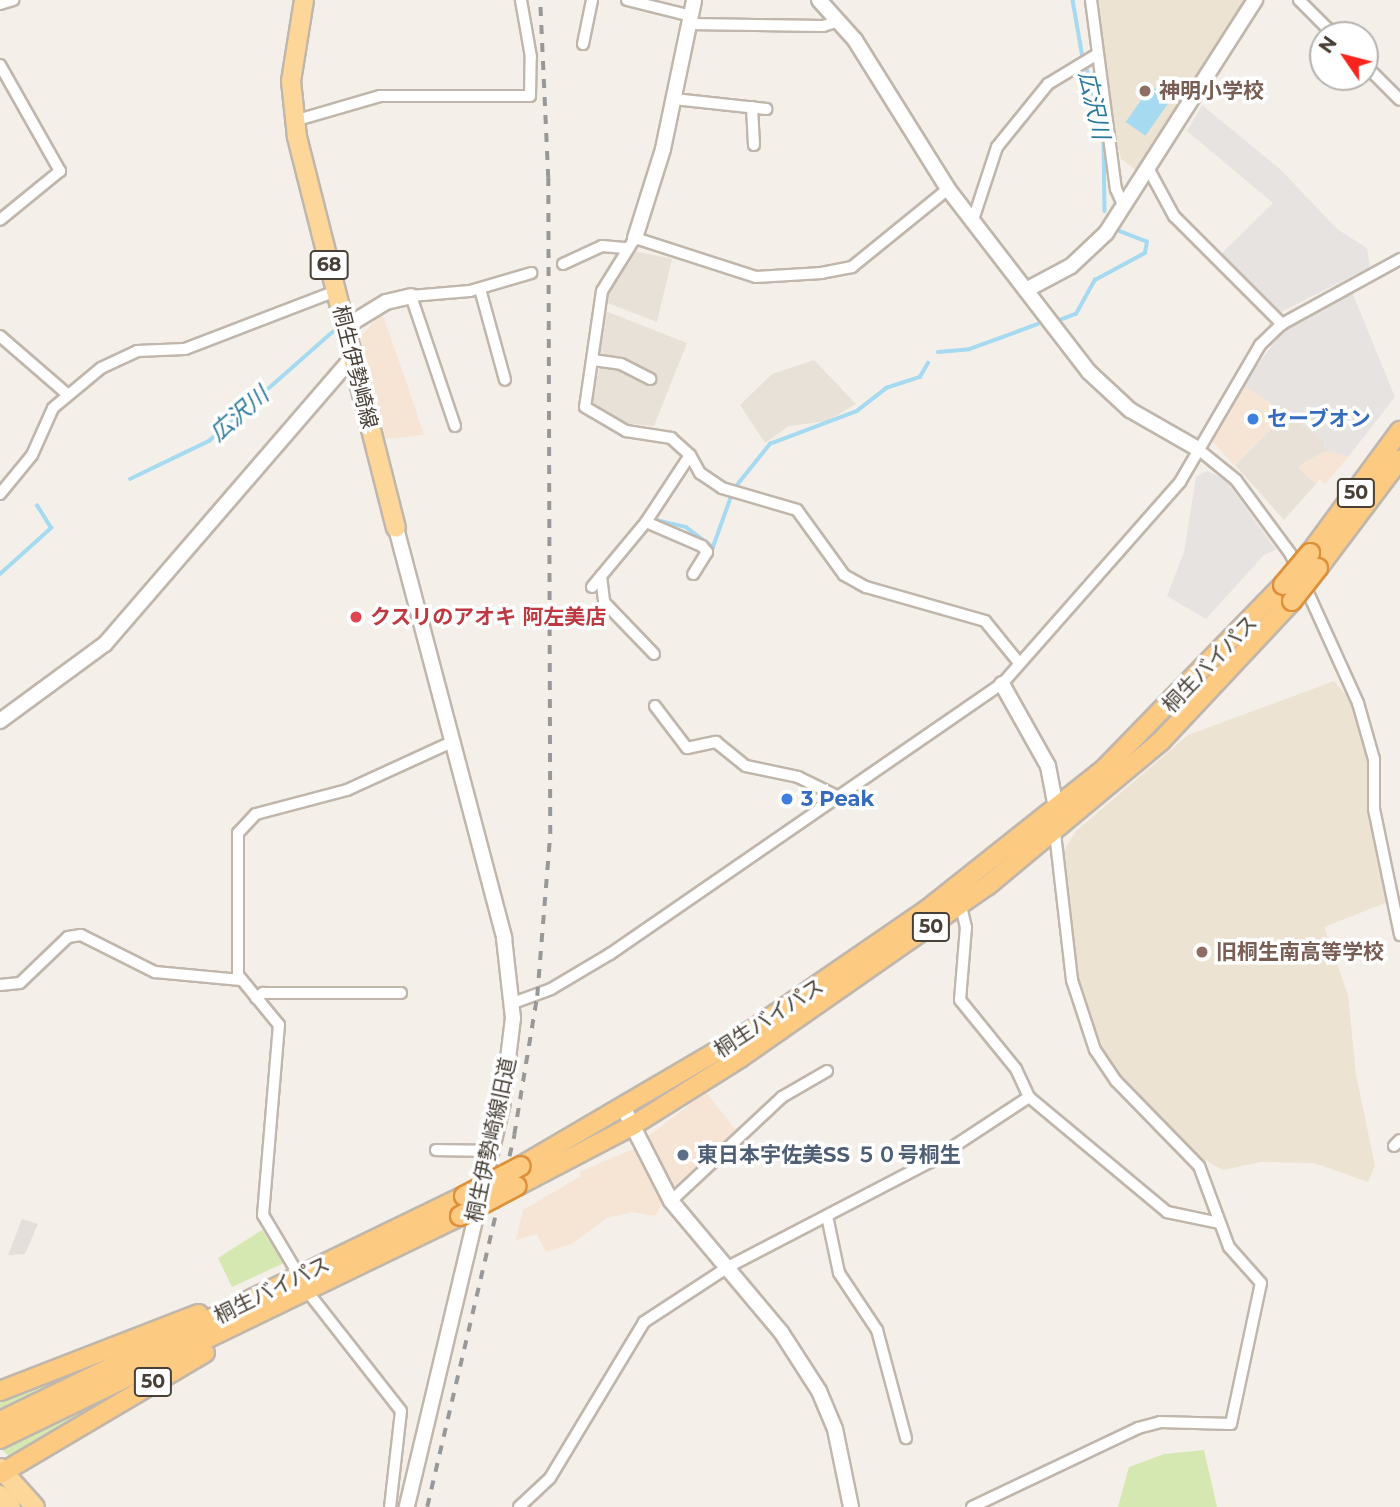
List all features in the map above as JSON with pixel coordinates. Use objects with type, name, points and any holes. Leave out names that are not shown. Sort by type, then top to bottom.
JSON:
[{"type":"highway","name":"桐生バイパス","points":[[1314,561],[1400,431]]},
{"type":"highway","name":"桐生バイパス","points":[[0,1421],[460,1216],[632,1126],[961,906],[1055,832],[1161,741],[1400,459]]},
{"type":"highway","name":"桐生バイパス","points":[[0,1439],[303,1284],[522,1166],[624,1109],[815,988],[1057,810],[1149,728],[1288,593]]},
{"type":"highway","name":"50","points":[[0,1391],[269,1282],[303,1284]]},
{"type":"highway","name":"50","points":[[1,1471],[277,1314],[303,1284]]},
{"type":"main road","name":"桐生伊勢崎線","points":[[304,0],[293,56],[294,121],[396,528]]},
{"type":"main road","points":[[1,1471],[34,1507]]},
{"type":"main road","points":[[0,1495],[11,1507]]},
{"type":"street","points":[[0,4],[13,0]]},
{"type":"street","points":[[294,121],[380,96],[530,96],[531,57],[521,0]]},
{"type":"street","points":[[583,44],[592,0]]},
{"type":"street","points":[[627,0],[690,20],[823,26],[839,21]]},
{"type":"street","points":[[694,0],[674,99],[631,243],[603,290],[586,411],[626,431],[671,438],[690,455],[700,474],[722,488],[797,510],[844,575],[866,587],[985,621],[1020,664]]},
{"type":"street","points":[[819,0],[839,21],[948,189],[1116,400],[1198,449],[1240,485],[1290,553],[1315,606],[1372,747],[1374,809],[1396,895],[1400,934]]},
{"type":"street","points":[[1091,0],[1093,57],[1108,104],[1116,189],[1124,207]]},
{"type":"street","points":[[1026,290],[1083,256],[1124,207],[1255,0]]},
{"type":"street","points":[[1299,0],[1320,21]]},
{"type":"street","points":[[972,220],[997,147],[1048,84],[1093,57]]},
{"type":"street","points":[[0,65],[60,171],[0,220]]},
{"type":"street","points":[[1379,79],[1400,100]]},
{"type":"street","points":[[674,99],[766,109]]},
{"type":"street","points":[[752,107],[754,145]]},
{"type":"street","points":[[1148,168],[1174,216],[1282,324]]},
{"type":"street","points":[[563,264],[602,246],[631,243],[756,277],[822,273],[852,267],[948,189]]},
{"type":"street","points":[[513,1003],[551,989],[610,954],[1002,684],[1173,491],[1246,366],[1282,324],[1400,259]]},
{"type":"street","points":[[345,327],[386,302],[411,296],[480,289],[531,273]]},
{"type":"street","points":[[480,289],[505,380]]},
{"type":"street","points":[[0,494],[32,456],[53,408],[100,368],[137,351],[185,349],[336,291]]},
{"type":"street","points":[[411,296],[455,426]]},
{"type":"street","points":[[0,336],[67,394]]},
{"type":"street","points":[[0,721],[105,644],[353,357]]},
{"type":"street","points":[[593,360],[621,364],[650,379]]},
{"type":"street","points":[[592,587],[646,522],[690,455]]},
{"type":"street","points":[[646,522],[702,546],[707,552],[694,574]]},
{"type":"street","name":"桐生伊勢崎線旧道","points":[[396,528],[504,938],[513,1003],[508,1076],[407,1507]]},
{"type":"street","points":[[601,576],[604,602],[654,654]]},
{"type":"street","points":[[972,1507],[1138,1428],[1160,1422],[1231,1424],[1261,1283],[1237,1260],[1219,1223],[1199,1166],[1116,1081],[1096,1050],[1072,980],[1055,832],[1057,810],[1048,766],[1002,684]]},
{"type":"street","points":[[655,706],[687,748],[716,742],[746,765],[798,777],[839,797]]},
{"type":"street","points":[[390,1507],[401,1411],[303,1284],[263,1215],[279,1025],[241,980],[237,844],[246,820],[348,790],[454,741]]},
{"type":"street","points":[[961,906],[966,927],[960,1000],[1016,1069],[1029,1097],[1167,1212],[1219,1223]]},
{"type":"street","points":[[0,985],[19,983],[68,937],[81,934],[155,972],[241,980]]},
{"type":"street","points":[[257,998],[263,993],[401,993]]},
{"type":"street","points":[[671,1201],[782,1097],[827,1071]]},
{"type":"street","points":[[519,1507],[550,1478],[637,1329],[728,1267],[930,1162],[1029,1097]]},
{"type":"street","points":[[624,1109],[671,1201],[781,1332],[825,1403],[851,1507]]},
{"type":"street","points":[[436,1150],[492,1151]]},
{"type":"street","points":[[827,1216],[834,1261],[877,1330],[906,1438]]},
{"type":"shaded area","name":"神明小学校","points":[[1097,0],[1245,0],[1137,171],[1121,159],[1108,104]]},
{"type":"shaded area","points":[[1202,105],[1281,170],[1337,229],[1367,248],[1370,267],[1281,312],[1221,254],[1273,203],[1187,131]]},
{"type":"shaded area","points":[[634,251],[672,259],[657,322],[605,302],[610,285]]},
{"type":"shaded area","points":[[1352,292],[1395,397],[1349,456],[1325,451],[1324,439],[1242,384],[1286,328]]},
{"type":"shaded area","points":[[603,310],[687,343],[654,426],[620,423],[590,405],[600,366],[622,370],[651,385],[655,375],[598,352]]},
{"type":"shaded area","points":[[382,313],[424,435],[386,439],[359,338]]},
{"type":"shaded area","points":[[814,360],[856,404],[827,421],[789,426],[765,443],[740,405],[772,374]]},
{"type":"shaded area","points":[[1242,384],[1286,414],[1234,465],[1210,439]]},
{"type":"shaded area","points":[[1286,414],[1324,439],[1325,451],[1298,467],[1316,484],[1284,520],[1235,465]]},
{"type":"shaded area","points":[[1328,449],[1349,456],[1325,484],[1320,479],[1316,484],[1298,468]]},
{"type":"shaded area","points":[[1207,471],[1226,480],[1276,550],[1264,555],[1206,619],[1167,596],[1184,552],[1196,477]]},
{"type":"shaded area","name":"旧桐生南高等学校","points":[[1334,681],[1351,701],[1368,758],[1367,811],[1388,902],[1324,927],[1348,995],[1356,1074],[1375,1166],[1368,1182],[1314,1163],[1261,1162],[1223,1170],[1199,1157],[1108,1061],[1075,977],[1067,921],[1063,852],[1076,831],[1188,735]]},
{"type":"shaded area","name":"東日本宇佐美SS ５０号桐生","points":[[706,1092],[738,1133],[671,1188],[646,1138]]},
{"type":"shaded area","points":[[636,1148],[664,1201],[655,1216],[632,1212],[607,1218],[572,1244],[546,1252],[537,1234],[516,1240],[523,1210],[581,1176],[579,1172]]},
{"type":"shaded area","points":[[22,1219],[38,1224],[25,1254],[8,1255]]},
{"type":"green space","points":[[262,1230],[284,1263],[232,1287],[218,1258]]},
{"type":"green space","points":[[171,1329],[0,1412],[0,1395]]},
{"type":"green space","points":[[185,1358],[12,1459],[0,1448],[0,1447]]},
{"type":"green space","points":[[1204,1450],[1217,1507],[1118,1507],[1129,1467],[1164,1454]]},
{"type":"water","points":[[1151,86],[1171,100],[1145,136],[1126,122]]},
{"type":"waterway","name":"広沢川","points":[[1073,0],[1083,58]]},
{"type":"waterway","name":"広沢川","points":[[1086,65],[1103,129]]},
{"type":"waterway","name":"広沢川","points":[[1104,140],[1105,211]]},
{"type":"waterway","name":"広沢川","points":[[1060,320],[1076,314],[1095,280],[1145,253],[1147,242],[1115,230]]},
{"type":"waterway","name":"広沢川","points":[[938,352],[970,349],[1038,324]]},
{"type":"waterway","name":"広沢川","points":[[130,479],[209,441],[335,330]]},
{"type":"waterway","points":[[737,485],[770,444],[857,411],[886,388],[920,377],[928,363]]},
{"type":"waterway","points":[[656,520],[686,527],[713,547],[732,494]]},
{"type":"waterway","points":[[0,574],[51,528],[37,506]]},
{"type":"railway","points":[[427,1507],[514,1135],[537,996],[550,834],[548,178],[540,0]]},
{"type":"place","name":"神明小学校","points":[[1145,91]]},
{"type":"place","name":"セーブオン","points":[[1253,419]]},
{"type":"place","name":"クスリのアオキ 阿左美店","points":[[356,617]]},
{"type":"place","name":"3 Peak","points":[[787,799]]},
{"type":"place","name":"旧桐生南高等学校","points":[[1202,952]]},
{"type":"place","name":"東日本宇佐美SS ５０号桐生","points":[[683,1155]]}]
